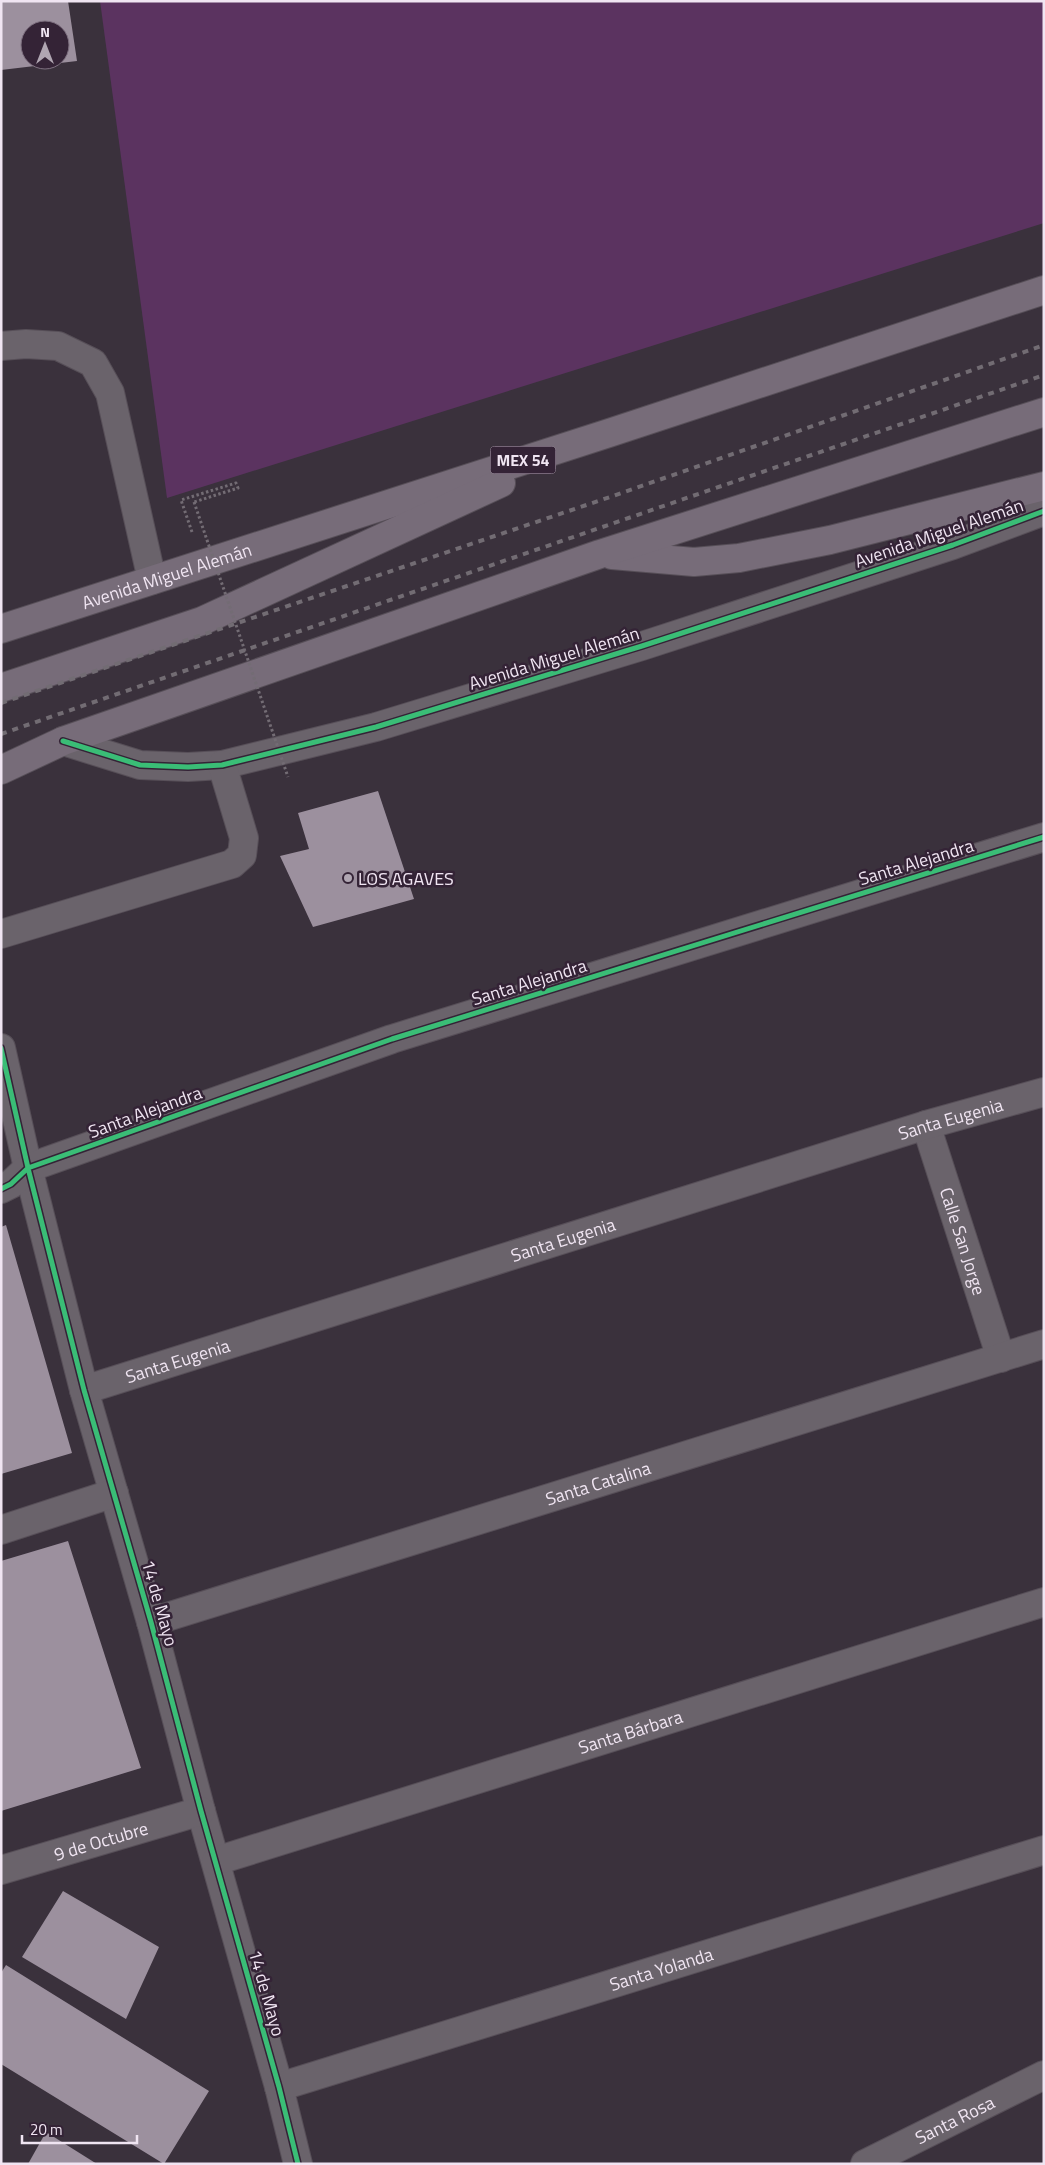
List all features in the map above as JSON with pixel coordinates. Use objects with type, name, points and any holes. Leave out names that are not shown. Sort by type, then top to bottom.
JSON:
[{"type":"highway","name":"Avenida Miguel Alemán","points":[[1,629],[609,433],[1044,290]]},
{"type":"highway","points":[[1,770],[64,741],[600,554],[1044,412]]},
{"type":"highway","points":[[1,688],[202,621],[609,433]]},
{"type":"highway","points":[[600,554],[694,562],[739,558],[830,540],[1044,486]]},
{"type":"street","points":[[1,346],[26,344],[58,346],[94,363],[110,393],[152,580]]},
{"type":"street","name":"Avenida Miguel Alemán","points":[[64,741],[140,765],[188,767],[222,765],[376,727],[642,646],[953,545],[1044,511]]},
{"type":"street","points":[[1,934],[232,864],[242,855],[244,838],[222,765]]},
{"type":"street","name":"Santa Alejandra","points":[[28,1168],[392,1039],[1044,837]]},
{"type":"street","name":"14 de Mayo","points":[[1,1048],[28,1168],[84,1390],[151,1622],[201,1811],[279,2087],[298,2164]]},
{"type":"street","name":"Santa Eugenia","points":[[84,1390],[926,1125],[1044,1092]]},
{"type":"street","name":"Calle San Jorge","points":[[926,1125],[1001,1358]]},
{"type":"street","points":[[1,1189],[11,1184],[28,1168]]},
{"type":"street","name":"Santa Catalina","points":[[151,1622],[1044,1344]]},
{"type":"street","points":[[1,1530],[114,1493]]},
{"type":"street","name":"Santa Bárbara","points":[[216,1861],[1044,1602]]},
{"type":"street","name":"9 de Octubre","points":[[1,1870],[201,1811]]},
{"type":"street","name":"Santa Yolanda","points":[[279,2087],[1044,1850]]},
{"type":"street","name":"Santa Rosa","points":[[865,2164],[1044,2075]]},
{"type":"path","points":[[181,500],[236,483],[238,488],[194,502],[288,777]]},
{"type":"shaded area","points":[[100,1],[1044,1],[1044,223],[167,498]]},
{"type":"building","points":[[1,1],[68,1],[77,61],[70,62],[70,20],[20,20],[20,68],[1,70]]},
{"type":"building","name":"LOS AGAVES","points":[[378,791],[414,899],[313,927],[280,856],[309,849],[298,813]]},
{"type":"building","points":[[6,1225],[72,1453],[1,1474],[1,1227]]},
{"type":"building","points":[[68,1541],[141,1768],[1,1811],[1,1561]]},
{"type":"building","points":[[63,1891],[159,1947],[126,2019],[22,1957]]},
{"type":"building","points":[[6,1965],[209,2091],[164,2164],[1,2064],[1,1973]]},
{"type":"building","points":[[46,2132],[97,2164],[28,2164]]},
{"type":"railway","points":[[1,703],[613,496],[1044,345]]},
{"type":"railway","points":[[1,734],[1044,375]]},
{"type":"cycle path","points":[[63,741],[140,765],[188,767],[222,765],[376,727],[642,646],[953,545],[1044,511]]},
{"type":"cycle path","points":[[1,1189],[11,1184],[28,1168],[392,1039],[1044,837]]},
{"type":"cycle path","points":[[1,1048],[28,1168],[84,1390],[151,1622],[201,1811],[279,2087],[298,2164]]},
{"type":"place","name":"LOS AGAVES","points":[[348,878]]}]
